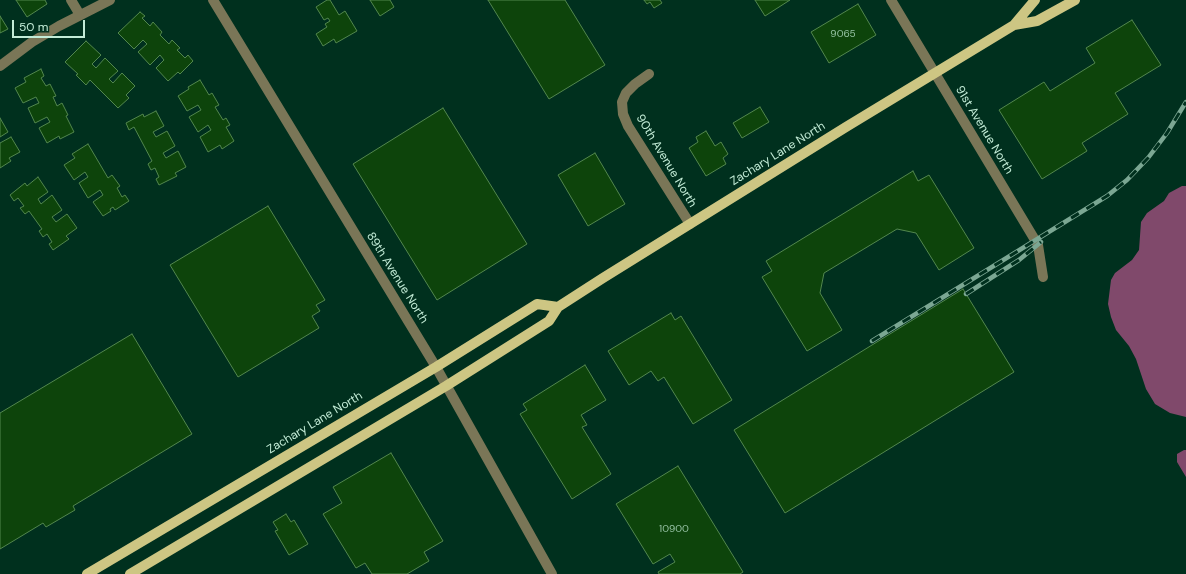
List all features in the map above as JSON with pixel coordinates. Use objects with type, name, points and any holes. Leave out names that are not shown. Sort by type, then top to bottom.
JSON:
[{"type":"main road","name":"Zachary Lane North","points":[[130,574],[446,386],[549,321],[558,307],[1014,25],[1035,0]]},
{"type":"main road","name":"Zachary Lane North","points":[[1014,25],[1037,22],[1075,0]]},
{"type":"main road","name":"Zachary Lane North","points":[[87,574],[436,367],[537,304],[558,307]]},
{"type":"street","points":[[71,0],[80,15]]},
{"type":"street","points":[[0,66],[32,42],[110,0]]},
{"type":"street","name":"89th Avenue North","points":[[212,0],[436,367],[552,574]]},
{"type":"street","name":"91st Avenue North","points":[[891,0],[1038,245],[1043,277]]},
{"type":"street","name":"90th Avenue North","points":[[649,74],[635,84],[626,93],[622,102],[623,114],[628,126],[690,224]]},
{"type":"shaded area","points":[[1182,186],[1186,186],[1186,417],[1170,413],[1155,404],[1146,389],[1136,359],[1129,346],[1116,330],[1108,304],[1111,280],[1115,273],[1132,260],[1139,250],[1141,222],[1147,213],[1164,201],[1169,193]]},
{"type":"shaded area","points":[[1186,450],[1186,477],[1177,462],[1177,454]]},
{"type":"building","points":[[16,0],[45,0],[47,4],[27,17]]},
{"type":"building","points":[[327,0],[330,0],[339,15],[345,11],[357,31],[336,43],[334,39],[323,46],[316,34],[327,27],[325,24],[330,21],[328,18],[324,20],[316,7]]},
{"type":"building","points":[[370,0],[390,0],[394,7],[380,16]]},
{"type":"building","points":[[488,0],[565,0],[605,65],[549,99]]},
{"type":"building","points":[[644,0],[660,0],[662,3],[654,8],[650,2],[647,4]]},
{"type":"building","points":[[755,0],[790,0],[765,16]]},
{"type":"building","points":[[858,4],[876,35],[829,63],[811,32]]},
{"type":"building","points":[[140,12],[145,16],[142,18],[150,26],[153,22],[162,32],[160,35],[169,44],[172,40],[180,48],[177,50],[185,58],[188,55],[193,61],[180,74],[178,72],[168,81],[156,68],[164,60],[160,55],[150,65],[138,52],[147,44],[143,40],[134,49],[118,33]]},
{"type":"building","points":[[0,16],[8,29],[0,33]]},
{"type":"building","points":[[1132,20],[1161,65],[1115,93],[1128,114],[1082,143],[1087,151],[1042,179],[999,110],[1044,82],[1050,91],[1095,63],[1086,48]]},
{"type":"building","points":[[86,41],[101,55],[92,64],[96,68],[105,58],[118,71],[109,79],[113,83],[122,73],[135,86],[126,95],[129,98],[118,108],[90,80],[86,85],[76,75],[78,74],[65,62]]},
{"type":"building","points":[[41,69],[44,76],[41,78],[46,86],[50,84],[56,96],[53,97],[57,106],[62,103],[68,115],[66,116],[74,132],[60,139],[59,136],[47,143],[39,128],[50,122],[47,117],[35,123],[28,108],[39,103],[36,97],[23,103],[15,88],[26,82],[24,78]]},
{"type":"building","points":[[200,80],[209,95],[212,93],[219,105],[215,107],[223,120],[226,118],[230,125],[226,127],[234,141],[222,149],[220,145],[208,152],[200,137],[211,130],[208,125],[198,132],[189,117],[201,110],[198,105],[187,111],[178,96],[189,89],[188,87]]},
{"type":"building","points":[[760,107],[769,122],[742,138],[733,123]]},
{"type":"building","points":[[443,108],[527,244],[437,300],[353,164]]},
{"type":"building","points":[[156,111],[164,126],[153,132],[156,137],[167,131],[175,146],[163,153],[166,158],[178,151],[186,167],[175,173],[177,176],[159,185],[156,179],[159,177],[155,168],[151,170],[148,164],[152,161],[134,127],[129,130],[126,123],[143,114],[144,117]]},
{"type":"building","points":[[0,118],[8,132],[0,137]]},
{"type":"building","points":[[706,131],[715,146],[721,142],[728,154],[723,158],[726,164],[706,176],[689,148],[698,142],[696,137]]},
{"type":"building","points":[[11,137],[20,152],[9,158],[11,161],[0,168],[0,143]]},
{"type":"building","points":[[88,144],[108,178],[112,175],[120,186],[117,188],[122,197],[125,195],[129,201],[115,210],[113,207],[110,209],[111,211],[103,216],[93,202],[103,195],[100,190],[88,198],[79,183],[88,177],[85,172],[74,180],[64,165],[75,158],[72,154]]},
{"type":"building","points":[[595,153],[625,204],[588,226],[558,175]]},
{"type":"building","points":[[913,171],[918,181],[929,175],[974,248],[939,270],[916,233],[897,229],[824,273],[820,293],[842,330],[807,351],[762,277],[772,271],[766,261]]},
{"type":"building","points":[[38,177],[48,192],[38,199],[41,204],[52,195],[62,210],[52,217],[56,222],[67,214],[77,228],[66,236],[69,239],[53,250],[49,244],[52,242],[47,234],[43,237],[39,231],[42,229],[29,211],[25,214],[20,208],[24,206],[18,198],[14,201],[10,195],[25,183],[27,186]]},
{"type":"building","points":[[268,206],[325,300],[316,305],[320,311],[312,316],[319,328],[238,377],[170,265]]},
{"type":"building","points":[[963,289],[1014,372],[785,513],[734,430]]},
{"type":"building","points":[[671,313],[675,320],[681,316],[732,400],[693,424],[664,377],[658,381],[651,371],[629,385],[608,351]]},
{"type":"building","points":[[132,334],[192,434],[73,506],[75,510],[46,527],[43,523],[0,549],[0,413]]},
{"type":"building","points":[[585,365],[606,400],[581,415],[587,425],[582,427],[611,474],[572,499],[520,414],[527,410],[523,404]]},
{"type":"building","points":[[391,453],[443,541],[424,552],[429,561],[407,574],[372,574],[365,563],[356,568],[323,514],[342,503],[333,487]]},
{"type":"building","points":[[678,466],[743,572],[740,574],[659,574],[658,572],[675,562],[670,554],[653,564],[616,504]]},
{"type":"building","points":[[286,514],[291,522],[294,520],[308,544],[289,555],[275,531],[278,530],[273,522]]},
{"type":"railway","points":[[872,341],[1107,196],[1127,180],[1148,158],[1167,133],[1186,102]]},
{"type":"railway","points":[[966,294],[1019,260],[1041,242]]}]
